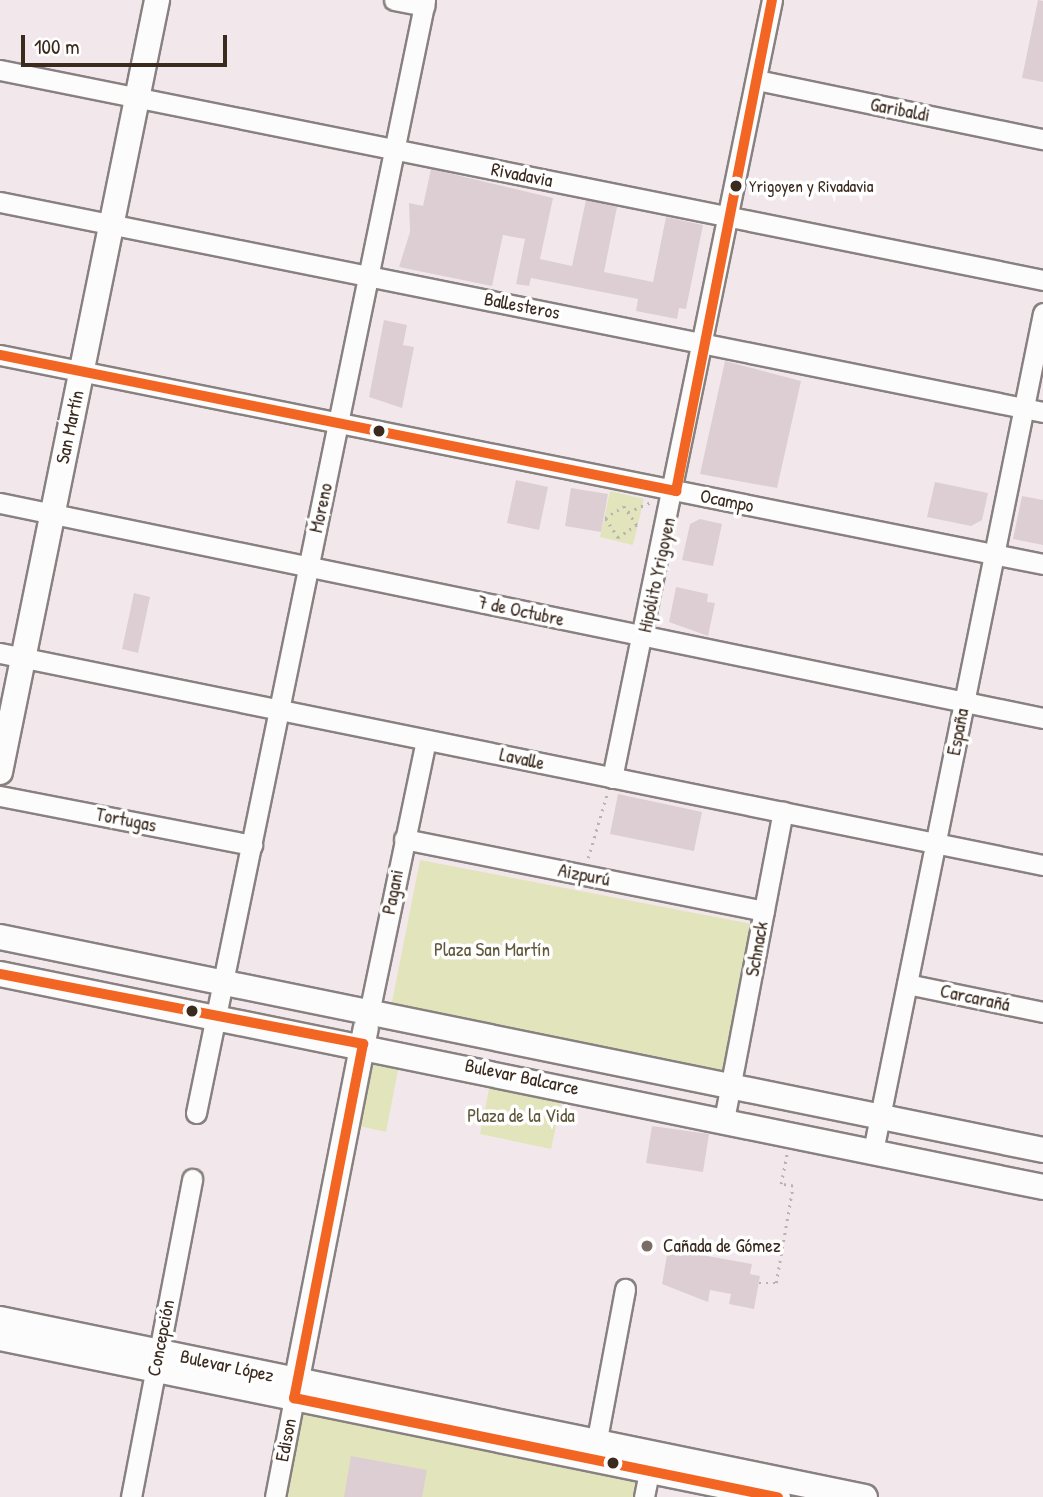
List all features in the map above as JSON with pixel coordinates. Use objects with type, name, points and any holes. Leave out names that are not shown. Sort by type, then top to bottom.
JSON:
[{"type":"main road","name":"San Martín","points":[[0,772],[12,655],[52,514],[157,0]]},
{"type":"main road","name":"Bulevar Balcarce","points":[[0,937],[1043,1150]]},
{"type":"main road","name":"Bulevar Balcarce","points":[[0,974],[363,1044],[1043,1187]]},
{"type":"main road","name":"Pagani","points":[[335,1176],[369,1013]]},
{"type":"main road","name":"Edison","points":[[295,1389],[335,1176]]},
{"type":"main road","name":"Bulevar López","points":[[0,1320],[157,1361]]},
{"type":"main road","name":"Bulevar López","points":[[0,1338],[157,1361],[651,1462],[798,1490],[865,1497]]},
{"type":"main road","name":"Bulevar López","points":[[651,1462],[778,1497]]},
{"type":"street","points":[[394,0],[424,3]]},
{"type":"street","name":"Hipólito Yrigoyen","points":[[612,778],[676,491],[772,0]]},
{"type":"street","name":"Moreno","points":[[196,1113],[424,3]]},
{"type":"street","name":"Rivadavia","points":[[0,70],[1043,280]]},
{"type":"street","name":"Garibaldi","points":[[757,80],[1043,139]]},
{"type":"street","name":"Ballesteros","points":[[0,202],[112,222],[1033,410]]},
{"type":"street","name":"España","points":[[873,1151],[994,554],[1033,410],[1043,313]]},
{"type":"street","name":"Ocampo","points":[[0,355],[1043,564]]},
{"type":"street","name":"7 de Octubre","points":[[0,503],[1043,718]]},
{"type":"street","name":"Lavalle","points":[[12,655],[1043,865]]},
{"type":"street","name":"Pagani","points":[[369,1013],[426,740]]},
{"type":"street","name":"Tortugas","points":[[0,796],[252,845]]},
{"type":"street","name":"Schnack","points":[[724,1120],[783,812]]},
{"type":"street","name":"Aizpurú","points":[[404,839],[764,911]]},
{"type":"street","name":"Carcarañá","points":[[907,984],[1043,1012]]},
{"type":"street","name":"Concepción","points":[[131,1497],[192,1179]]},
{"type":"street","points":[[594,1451],[625,1289]]},
{"type":"street","name":"Edison","points":[[275,1497],[295,1389]]},
{"type":"street","points":[[644,1497],[651,1462]]},
{"type":"path","points":[[624,506],[637,525],[618,538],[605,518],[624,506]]},
{"type":"path","points":[[583,875],[612,778]]},
{"type":"path","points":[[759,1283],[776,1283],[793,1186],[781,1184],[790,1134]]},
{"type":"green space","points":[[610,491],[644,499],[633,545],[600,537]]},
{"type":"green space","name":"Plaza San Martín","points":[[420,860],[757,925],[728,1072],[391,1007]]},
{"type":"green space","points":[[371,1060],[399,1065],[386,1132],[359,1126]]},
{"type":"green space","name":"Plaza de la Vida","points":[[490,1084],[562,1099],[551,1149],[480,1134]]},
{"type":"green space","points":[[294,1398],[650,1471],[644,1497],[275,1497]]},
{"type":"building","points":[[1038,0],[1043,1],[1043,82],[1022,78]]},
{"type":"building","points":[[431,169],[553,198],[540,259],[572,266],[586,200],[617,207],[604,272],[653,282],[666,217],[703,225],[686,309],[679,308],[677,319],[636,311],[638,299],[531,278],[529,286],[516,284],[525,239],[503,235],[492,286],[399,267],[410,232],[409,203],[423,206]]},
{"type":"building","points":[[384,320],[407,325],[403,345],[414,347],[402,408],[369,397]]},
{"type":"building","points":[[725,361],[801,381],[777,488],[700,474]]},
{"type":"building","points":[[516,480],[548,487],[539,530],[507,523]]},
{"type":"building","points":[[935,482],[988,493],[982,520],[971,526],[927,517]]},
{"type":"building","points":[[571,488],[608,494],[601,532],[565,526]]},
{"type":"building","points":[[1022,496],[1043,500],[1043,545],[1013,539]]},
{"type":"building","points":[[700,519],[722,524],[713,566],[682,560],[690,524]]},
{"type":"building","points":[[676,587],[708,594],[707,602],[715,603],[708,636],[669,622]]},
{"type":"building","points":[[134,593],[150,597],[138,653],[122,649]]},
{"type":"building","points":[[618,794],[702,812],[694,851],[610,834]]},
{"type":"building","points":[[652,1126],[709,1134],[703,1172],[646,1163]]},
{"type":"building","points":[[668,1249],[752,1264],[750,1274],[760,1276],[754,1309],[729,1304],[731,1294],[710,1290],[708,1302],[662,1284]]},
{"type":"building","points":[[351,1456],[427,1470],[422,1497],[344,1497]]},
{"type":"transit line","points":[[0,355],[676,491],[772,0]]},
{"type":"transit line","points":[[0,974],[363,1044],[294,1398],[778,1497]]},
{"type":"place","name":"Yrigoyen y Rivadavia","points":[[736,186]]},
{"type":"place","name":"Cañada de Gómez","points":[[647,1246]]}]
